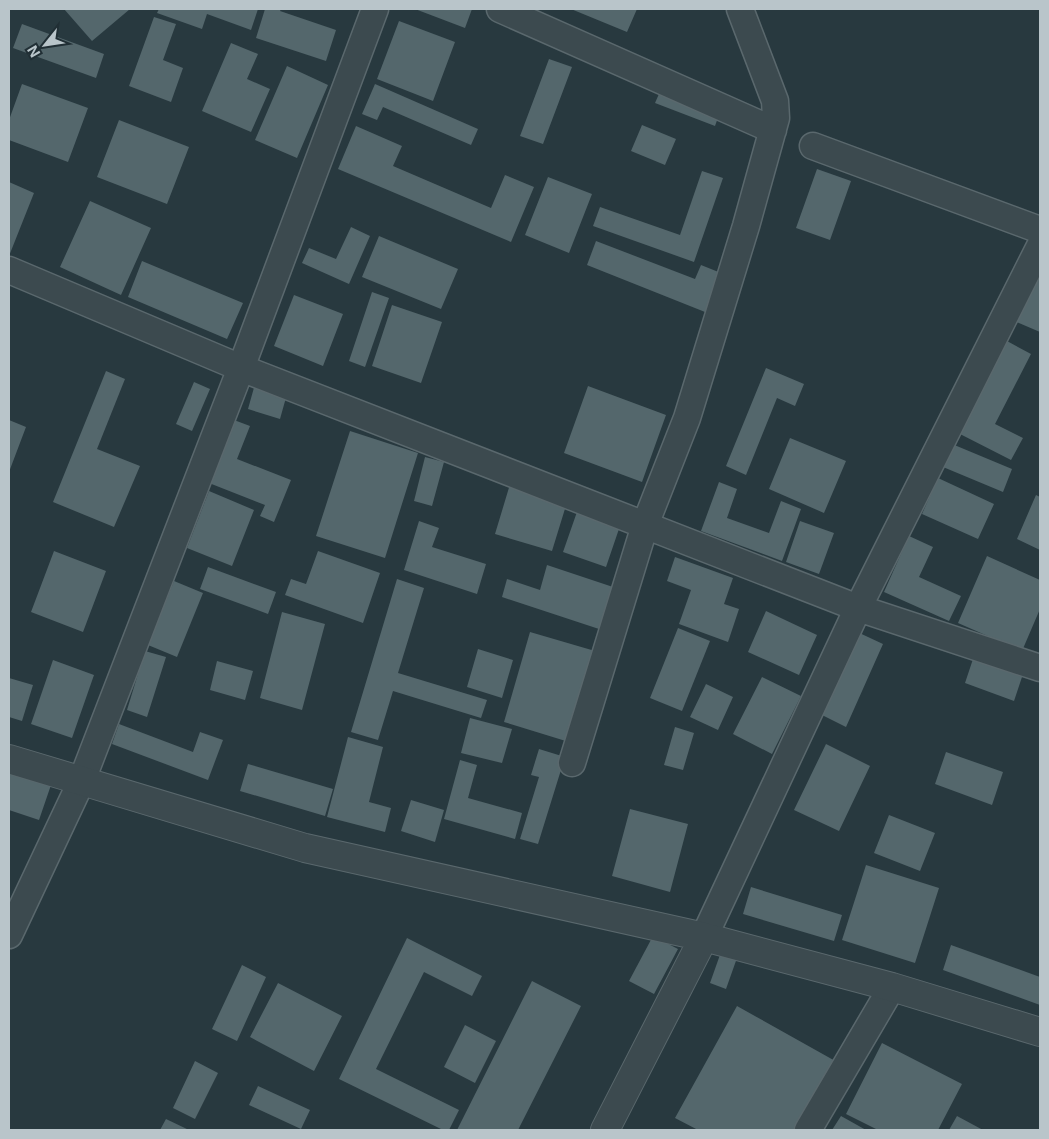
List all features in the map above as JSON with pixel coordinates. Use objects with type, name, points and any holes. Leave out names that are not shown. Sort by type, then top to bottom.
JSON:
[{"type":"street","points":[[9,934],[82,780],[241,368],[375,9]]},
{"type":"street","points":[[500,9],[773,130]]},
{"type":"street","points":[[572,763],[645,525],[687,418],[746,226],[776,118],[775,101],[740,9]]},
{"type":"street","points":[[813,146],[1040,230]]},
{"type":"street","points":[[605,1130],[704,937],[858,608],[1040,246]]},
{"type":"street","points":[[9,270],[241,368],[858,608],[1040,668]]},
{"type":"street","points":[[9,759],[305,848],[704,937],[892,987],[1040,1032]]},
{"type":"street","points":[[808,1130],[892,987]]},
{"type":"building","points":[[64,9],[130,9],[92,41]]},
{"type":"building","points":[[159,9],[258,9],[251,30],[207,14],[202,29],[157,13]]},
{"type":"building","points":[[265,9],[281,9],[280,11],[336,30],[326,61],[256,38]]},
{"type":"building","points":[[415,9],[472,9],[465,28]]},
{"type":"building","points":[[571,9],[637,9],[627,32]]},
{"type":"building","points":[[154,17],[176,24],[163,60],[183,68],[171,102],[129,86]]},
{"type":"building","points":[[399,21],[455,42],[433,101],[377,79]]},
{"type":"building","points":[[22,24],[104,54],[96,78],[13,48]]},
{"type":"building","points":[[231,43],[258,54],[247,79],[270,89],[251,132],[202,111]]},
{"type":"building","points":[[549,59],[572,67],[543,144],[520,136]]},
{"type":"building","points":[[287,66],[328,85],[297,158],[255,140]]},
{"type":"building","points":[[22,84],[88,108],[68,162],[9,140],[9,120]]},
{"type":"building","points":[[375,84],[478,129],[471,145],[383,107],[377,120],[362,114]]},
{"type":"building","points":[[662,87],[721,109],[715,126],[655,103]]},
{"type":"building","points":[[119,120],[189,147],[167,204],[97,177]]},
{"type":"building","points":[[642,125],[676,139],[665,165],[631,151]]},
{"type":"building","points":[[356,126],[402,146],[393,166],[491,208],[505,175],[534,187],[511,242],[338,169]]},
{"type":"building","points":[[817,169],[851,181],[830,240],[796,228]]},
{"type":"building","points":[[702,171],[723,178],[694,262],[593,226],[600,207],[680,235]]},
{"type":"building","points":[[548,177],[592,194],[569,253],[525,235]]},
{"type":"building","points":[[9,182],[34,193],[9,256]]},
{"type":"building","points":[[90,201],[151,228],[121,295],[60,267]]},
{"type":"building","points":[[351,227],[370,236],[349,284],[302,263],[309,248],[336,259]]},
{"type":"building","points":[[379,236],[458,269],[441,309],[362,277]]},
{"type":"building","points":[[596,241],[695,279],[701,265],[721,273],[705,312],[587,265]]},
{"type":"building","points":[[142,261],[243,303],[227,339],[128,297]]},
{"type":"building","points":[[1040,261],[1040,332],[1014,321]]},
{"type":"building","points":[[372,292],[389,298],[365,367],[349,361]]},
{"type":"building","points":[[294,295],[343,314],[323,366],[274,346]]},
{"type":"building","points":[[392,305],[442,322],[421,383],[372,366]]},
{"type":"building","points":[[1007,341],[1031,354],[995,424],[1023,438],[1011,460],[960,434]]},
{"type":"building","points":[[766,368],[804,384],[795,406],[777,398],[746,475],[726,466]]},
{"type":"building","points":[[106,371],[125,379],[97,449],[140,466],[114,527],[53,502]]},
{"type":"building","points":[[194,382],[210,389],[192,431],[176,424]]},
{"type":"building","points":[[255,384],[287,394],[280,419],[248,409]]},
{"type":"building","points":[[588,386],[666,415],[642,482],[564,453]]},
{"type":"building","points":[[9,420],[26,427],[9,472]]},
{"type":"building","points":[[234,420],[250,426],[237,459],[291,480],[274,522],[260,516],[265,505],[209,483]]},
{"type":"building","points":[[350,431],[418,453],[385,558],[316,536]]},
{"type":"building","points":[[790,438],[846,461],[824,513],[769,489]]},
{"type":"building","points":[[952,444],[1012,469],[1003,492],[943,467]]},
{"type":"building","points":[[425,457],[444,462],[432,506],[414,501]]},
{"type":"building","points":[[938,478],[994,504],[978,539],[922,514]]},
{"type":"building","points":[[511,481],[568,499],[552,551],[495,534]]},
{"type":"building","points":[[719,482],[737,489],[727,518],[769,533],[781,501],[801,509],[782,561],[701,531]]},
{"type":"building","points":[[209,491],[254,510],[232,566],[187,548]]},
{"type":"building","points":[[1036,495],[1040,497],[1040,550],[1017,539]]},
{"type":"building","points":[[578,509],[621,523],[606,567],[563,552]]},
{"type":"building","points":[[419,521],[439,528],[432,547],[486,564],[477,594],[404,570]]},
{"type":"building","points":[[800,521],[834,533],[819,574],[786,562]]},
{"type":"building","points":[[909,536],[933,547],[919,577],[961,596],[949,621],[884,592]]},
{"type":"building","points":[[54,551],[106,571],[83,632],[31,612]]},
{"type":"building","points":[[318,551],[380,573],[363,623],[285,595],[291,579],[306,584]]},
{"type":"building","points":[[987,556],[1040,580],[1040,609],[1022,651],[958,623]]},
{"type":"building","points":[[675,557],[733,578],[724,604],[739,609],[728,642],[679,624],[691,590],[667,581]]},
{"type":"building","points":[[547,565],[613,587],[599,629],[502,597],[507,579],[540,590]]},
{"type":"building","points":[[208,567],[276,592],[268,614],[200,589]]},
{"type":"building","points":[[397,579],[424,588],[398,673],[487,700],[481,718],[393,691],[378,740],[351,732]]},
{"type":"building","points":[[174,581],[203,593],[177,657],[148,645]]},
{"type":"building","points":[[766,611],[817,635],[799,675],[748,652]]},
{"type":"building","points":[[282,612],[325,624],[302,710],[260,698]]},
{"type":"building","points":[[678,628],[710,641],[682,711],[650,698]]},
{"type":"building","points":[[853,630],[883,644],[846,727],[816,712]]},
{"type":"building","points":[[530,632],[595,651],[569,742],[504,722]]},
{"type":"building","points":[[478,649],[513,660],[502,698],[467,687]]},
{"type":"building","points":[[145,651],[166,657],[147,717],[127,710]]},
{"type":"building","points":[[974,656],[1023,674],[1014,701],[965,683]]},
{"type":"building","points":[[53,660],[94,675],[72,738],[31,724]]},
{"type":"building","points":[[217,661],[253,671],[245,700],[210,690]]},
{"type":"building","points":[[762,677],[801,696],[772,754],[733,734]]},
{"type":"building","points":[[9,678],[33,685],[22,721],[9,717]]},
{"type":"building","points":[[706,684],[733,697],[718,730],[690,717]]},
{"type":"building","points":[[470,718],[512,729],[502,763],[461,753]]},
{"type":"building","points":[[119,724],[193,752],[200,732],[223,740],[208,780],[112,744]]},
{"type":"building","points":[[675,727],[694,733],[683,770],[664,765]]},
{"type":"building","points":[[348,737],[383,747],[369,802],[391,808],[385,832],[327,817]]},
{"type":"building","points":[[826,744],[870,766],[839,831],[794,810]]},
{"type":"building","points":[[539,749],[565,757],[538,844],[520,839],[539,777],[531,775]]},
{"type":"building","points":[[946,752],[1003,772],[992,805],[935,784]]},
{"type":"building","points":[[460,760],[477,765],[468,798],[522,813],[515,839],[444,819]]},
{"type":"building","points":[[248,764],[333,789],[325,816],[240,791]]},
{"type":"building","points":[[9,771],[51,785],[39,820],[9,810]]},
{"type":"building","points":[[411,800],[444,810],[435,842],[401,831]]},
{"type":"building","points":[[630,809],[688,824],[670,892],[612,876]]},
{"type":"building","points":[[889,815],[935,833],[920,871],[874,853]]},
{"type":"building","points":[[866,865],[939,888],[915,963],[842,940]]},
{"type":"building","points":[[751,887],[842,915],[834,941],[743,914]]},
{"type":"building","points":[[653,936],[678,949],[654,994],[629,981]]},
{"type":"building","points":[[407,938],[482,976],[472,996],[424,972],[376,1069],[459,1110],[449,1130],[443,1130],[339,1079]]},
{"type":"building","points":[[951,945],[1040,977],[1040,1005],[943,970]]},
{"type":"building","points":[[721,952],[737,958],[726,989],[710,983]]},
{"type":"building","points":[[242,965],[266,977],[237,1041],[212,1029]]},
{"type":"building","points":[[532,981],[581,1006],[518,1130],[457,1130]]},
{"type":"building","points":[[278,983],[342,1016],[314,1071],[250,1037]]},
{"type":"building","points":[[737,1006],[837,1062],[799,1130],[698,1130],[675,1118]]},
{"type":"building","points":[[465,1025],[496,1041],[475,1083],[444,1067]]},
{"type":"building","points":[[882,1043],[962,1084],[938,1130],[878,1130],[846,1114]]},
{"type":"building","points":[[195,1061],[218,1073],[195,1119],[173,1108]]},
{"type":"building","points":[[258,1086],[310,1110],[301,1129],[249,1105]]},
{"type":"building","points":[[841,1116],[866,1130],[832,1130]]},
{"type":"building","points":[[957,1116],[983,1130],[949,1130]]},
{"type":"building","points":[[166,1119],[189,1130],[160,1130]]}]
